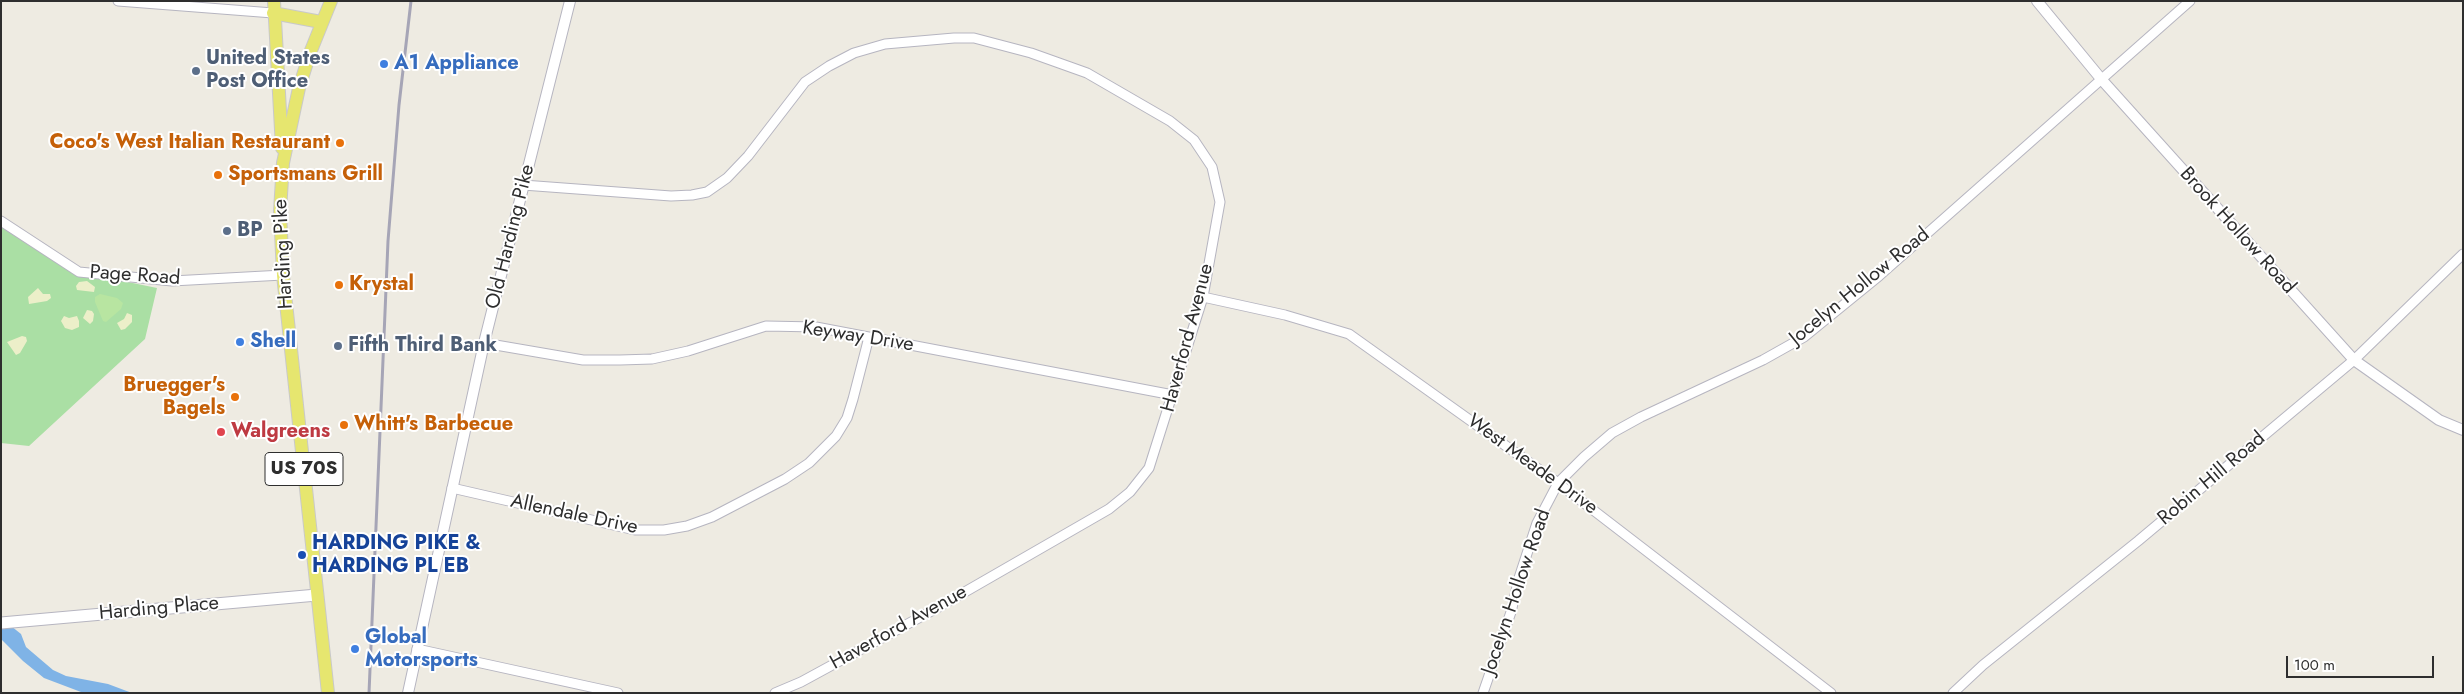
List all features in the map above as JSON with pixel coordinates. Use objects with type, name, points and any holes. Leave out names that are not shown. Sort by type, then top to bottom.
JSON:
[{"type":"main road","name":"Harding Pike","points":[[328,693],[284,275],[280,212],[283,163],[299,88],[321,22],[331,1]]},
{"type":"main road","points":[[283,163],[274,7],[321,22]]},
{"type":"main road","name":"Harding Place","points":[[1,623],[317,595]]},
{"type":"street","points":[[118,1],[274,7]]},
{"type":"street","name":"Old Harding Pike","points":[[408,693],[484,343],[570,1]]},
{"type":"street","name":"Brook Hollow Road","points":[[2037,1],[2102,80],[2354,360],[2439,420],[2463,430]]},
{"type":"street","name":"Jocelyn Hollow Road","points":[[1483,693],[1511,612],[1519,578],[1537,523],[1558,483],[1612,433],[1641,416],[1763,360],[1804,337],[1878,276],[2190,1]]},
{"type":"street","name":"Haverford Avenue","points":[[523,185],[670,196],[707,192],[727,178],[748,156],[805,82],[828,66],[854,53],[885,44],[920,39],[974,38],[1031,53],[1086,73],[1170,121],[1194,140],[1212,167],[1220,202],[1203,297],[1149,468],[1130,492],[1110,509],[801,682],[775,693]]},
{"type":"street","name":"Page Road","points":[[1,221],[79,272],[172,281],[284,275]]},
{"type":"street","name":"Robin Hill Road","points":[[1953,693],[1983,665],[2138,541],[2354,360],[2463,254]]},
{"type":"street","name":"West Meade Drive","points":[[1203,297],[1285,315],[1349,334],[1558,483],[1831,693]]},
{"type":"street","name":"Keyway Drive","points":[[484,343],[584,360],[652,359],[688,351],[766,326],[816,327],[1173,395]]},
{"type":"street","name":"Allendale Drive","points":[[452,488],[635,530],[664,530],[687,526],[712,517],[785,479],[809,463],[836,436],[846,418],[853,399],[869,337]]},
{"type":"street","points":[[417,649],[618,693]]},
{"type":"green space","points":[[1,221],[79,272],[157,288],[145,339],[29,446],[1,443]]},
{"type":"green space","points":[[100,294],[117,298],[123,303],[121,309],[106,322],[103,321],[95,302],[95,297]]},
{"type":"sand","points":[[87,281],[95,287],[94,292],[77,290],[76,286],[79,282]]},
{"type":"sand","points":[[38,288],[43,294],[50,294],[51,298],[47,301],[29,304],[28,297]]},
{"type":"sand","points":[[87,310],[92,311],[94,314],[93,321],[90,324],[83,318]]},
{"type":"sand","points":[[127,313],[132,315],[132,322],[125,329],[121,330],[117,323],[124,319]]},
{"type":"sand","points":[[64,316],[69,318],[77,316],[79,327],[72,330],[65,328],[61,321]]},
{"type":"sand","points":[[22,336],[26,337],[27,341],[20,353],[16,355],[7,342]]},
{"type":"water","points":[[1,618],[21,634],[26,647],[53,670],[66,676],[108,684],[132,693],[81,692],[44,678],[23,661],[1,639]]},
{"type":"railway","points":[[369,693],[388,241],[399,105],[411,1]]},
{"type":"place","name":"A1 Appliance","points":[[384,64]]},
{"type":"place","name":"United States Post Office","points":[[196,71]]},
{"type":"place","name":"Coco's West Italian Restaurant","points":[[340,143]]},
{"type":"place","name":"Sportsmans Grill","points":[[218,175]]},
{"type":"place","name":"BP","points":[[227,231]]},
{"type":"place","name":"Krystal","points":[[339,285]]},
{"type":"place","name":"Shell","points":[[240,342]]},
{"type":"place","name":"Fifth Third Bank","points":[[338,346]]},
{"type":"place","name":"Bruegger's Bagels","points":[[235,397]]},
{"type":"place","name":"Whitt's Barbecue","points":[[344,425]]},
{"type":"place","name":"Walgreens","points":[[221,432]]},
{"type":"place","name":"HARDING PIKE & HARDING PL EB","points":[[302,555]]},
{"type":"place","name":"Global Motorsports","points":[[355,649]]}]
